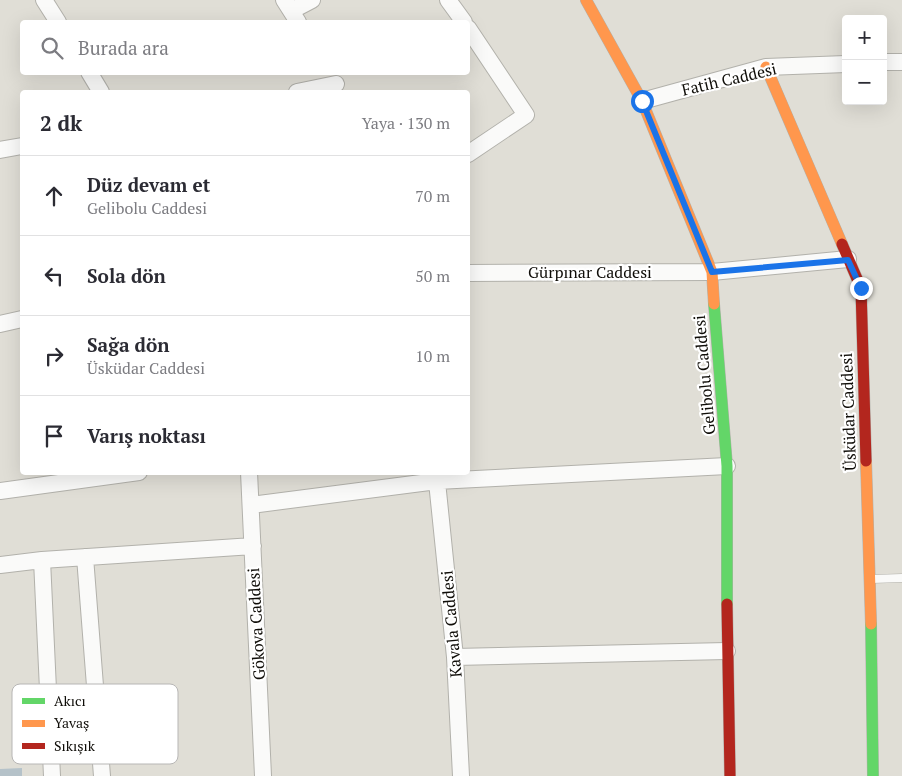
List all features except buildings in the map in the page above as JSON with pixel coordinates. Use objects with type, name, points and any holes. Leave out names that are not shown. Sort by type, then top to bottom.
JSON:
[{"type":"street","points":[[44,0],[57,20]]},
{"type":"street","points":[[291,11],[312,0]]},
{"type":"street","points":[[448,0],[463,20]]},
{"type":"street","name":"Gelibolu Caddesi","points":[[586,0],[642,101],[712,272],[727,466],[727,651],[730,776]]},
{"type":"street","points":[[470,31],[526,115],[470,153]]},
{"type":"street","points":[[887,62],[902,62]]},
{"type":"street","name":"Fatih Caddesi","points":[[642,101],[766,67],[842,64]]},
{"type":"street","name":"Üsküdar Caddesi","points":[[766,67],[861,288],[870,579],[872,776]]},
{"type":"street","points":[[91,75],[100,90]]},
{"type":"street","points":[[305,90],[335,83]]},
{"type":"street","points":[[0,150],[20,146]]},
{"type":"street","name":"Gürpınar Caddesi","points":[[470,273],[712,272],[848,260]]},
{"type":"street","points":[[0,324],[20,319]]},
{"type":"street","points":[[251,505],[436,477],[727,466]]},
{"type":"street","points":[[0,491],[117,475]]},
{"type":"street","name":"Gökova Caddesi","points":[[249,475],[263,776]]},
{"type":"street","name":"Kavala Caddesi","points":[[436,477],[455,657],[461,776]]},
{"type":"street","points":[[0,565],[42,560],[253,546]]},
{"type":"street","points":[[86,557],[95,684]]},
{"type":"street","points":[[42,560],[48,684]]},
{"type":"street","points":[[455,657],[727,651]]},
{"type":"lane","points":[[870,579],[902,578]]},
{"type":"traffic: fast","points":[[714,304],[727,466],[727,604]]},
{"type":"traffic: fast","points":[[871,624],[873,776]]},
{"type":"traffic: slow","points":[[586,0],[642,101],[712,272],[714,304]]},
{"type":"traffic: slow","points":[[766,67],[842,244]]},
{"type":"traffic: slow","points":[[866,461],[871,624]]},
{"type":"traffic: jam","points":[[842,244],[861,288],[866,461]]},
{"type":"traffic: jam","points":[[727,604],[730,776]]},
{"type":"route","points":[[642,101],[712,272],[848,260],[861,288]]}]
